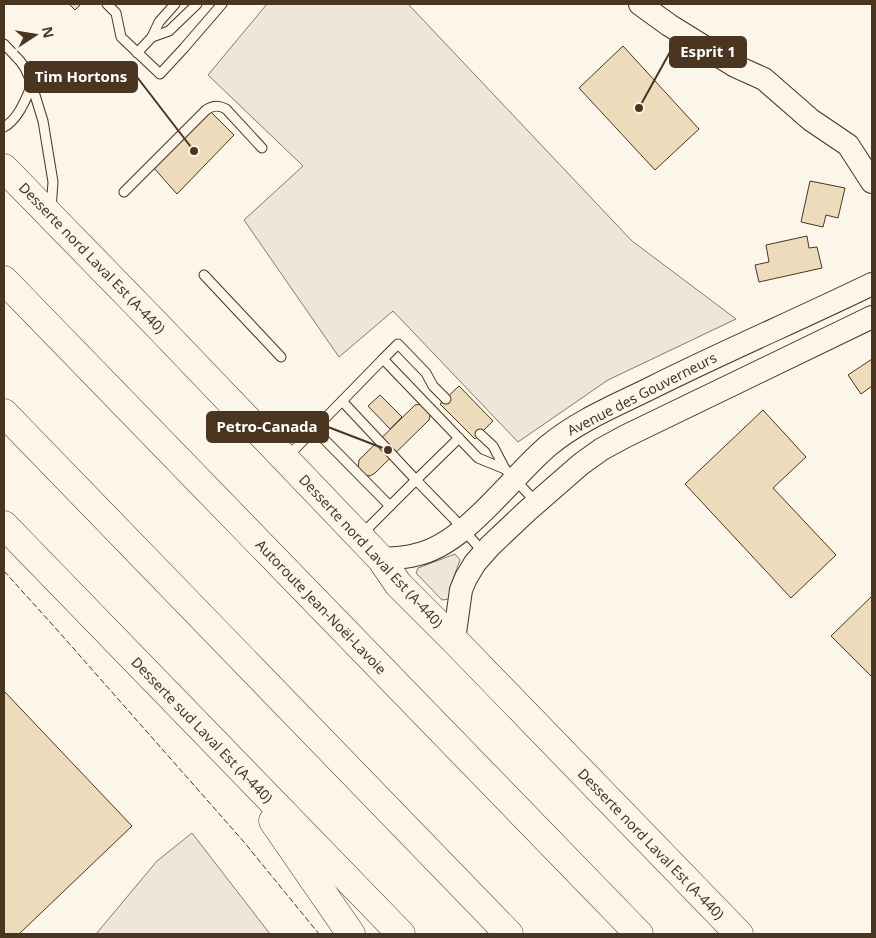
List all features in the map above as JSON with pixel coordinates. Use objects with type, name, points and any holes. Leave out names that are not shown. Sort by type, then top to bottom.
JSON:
[{"type":"main road","name":"Desserte nord Laval Est (A-440)","points":[[4,168],[381,559],[398,584],[739,934]]},
{"type":"main road","name":"Autoroute Jean-Noël-Lavoie","points":[[4,280],[639,934]]},
{"type":"main road","points":[[4,413],[509,934]]},
{"type":"main road","name":"Desserte sud Laval Est (A-440)","points":[[4,525],[401,934]]},
{"type":"main road","points":[[228,756],[351,934]]},
{"type":"street","points":[[640,4],[669,25],[735,66],[764,79],[811,120],[848,145],[872,182]]},
{"type":"street","name":"Avenue des Gouverneurs","points":[[381,559],[426,552],[463,530],[510,474],[577,425],[702,362],[872,284]]},
{"type":"street","points":[[454,640],[461,590],[475,563],[536,502],[581,464],[634,432],[872,317]]},
{"type":"lane","points":[[107,4],[116,13],[121,37],[160,74],[222,4]]},
{"type":"lane","points":[[138,52],[152,37],[159,22],[175,4]]},
{"type":"lane","points":[[152,37],[169,31],[197,4]]},
{"type":"lane","points":[[4,44],[25,68],[43,121],[53,182],[51,217]]},
{"type":"lane","points":[[4,127],[17,116],[32,87]]},
{"type":"lane","points":[[124,192],[212,106],[222,106],[226,109],[262,148]]},
{"type":"lane","points":[[204,275],[281,357]]},
{"type":"lane","points":[[285,459],[398,344],[426,373],[433,386],[446,399]]},
{"type":"lane","points":[[383,359],[478,458],[510,474]]},
{"type":"lane","points":[[342,401],[484,553]]},
{"type":"lane","points":[[314,429],[390,506]]},
{"type":"lane","points":[[480,434],[492,446],[510,474],[536,502]]},
{"type":"lane","points":[[360,537],[459,438]]},
{"type":"shaded area","points":[[267,4],[408,4],[632,241],[736,319],[608,380],[518,442],[393,311],[339,357],[244,220],[303,166],[208,75]]},
{"type":"shaded area","points":[[455,554],[460,560],[450,587],[449,599],[442,600],[416,573],[418,568]]},
{"type":"shaded area","points":[[192,833],[270,934],[96,934],[157,861]]},
{"type":"building","points":[[69,4],[81,4],[75,10]]},
{"type":"building","points":[[623,46],[699,129],[655,170],[579,88]]},
{"type":"building","points":[[210,111],[234,135],[177,194],[153,167]]},
{"type":"building","points":[[810,181],[845,188],[838,218],[826,215],[823,227],[801,222]]},
{"type":"building","points":[[807,236],[809,248],[817,247],[822,268],[759,282],[755,265],[769,262],[766,245]]},
{"type":"building","points":[[872,359],[872,386],[861,394],[848,375]]},
{"type":"building","points":[[459,386],[493,421],[475,439],[440,404]]},
{"type":"building","points":[[380,395],[402,417],[390,429],[368,406]]},
{"type":"building","points":[[422,404],[430,412],[429,420],[375,473],[370,476],[365,475],[358,469],[359,460],[415,405]]},
{"type":"building","points":[[763,410],[806,457],[773,488],[836,555],[791,598],[685,484]]},
{"type":"building","points":[[872,596],[872,677],[831,636]]},
{"type":"building","points":[[4,691],[132,826],[19,934],[4,934]]},
{"type":"fence","points":[[4,571],[244,842],[319,934]]},
{"type":"place","name":"Esprit 1","points":[[639,108]]},
{"type":"place","name":"Tim Hortons","points":[[194,151]]},
{"type":"place","name":"Petro-Canada","points":[[388,450]]}]
